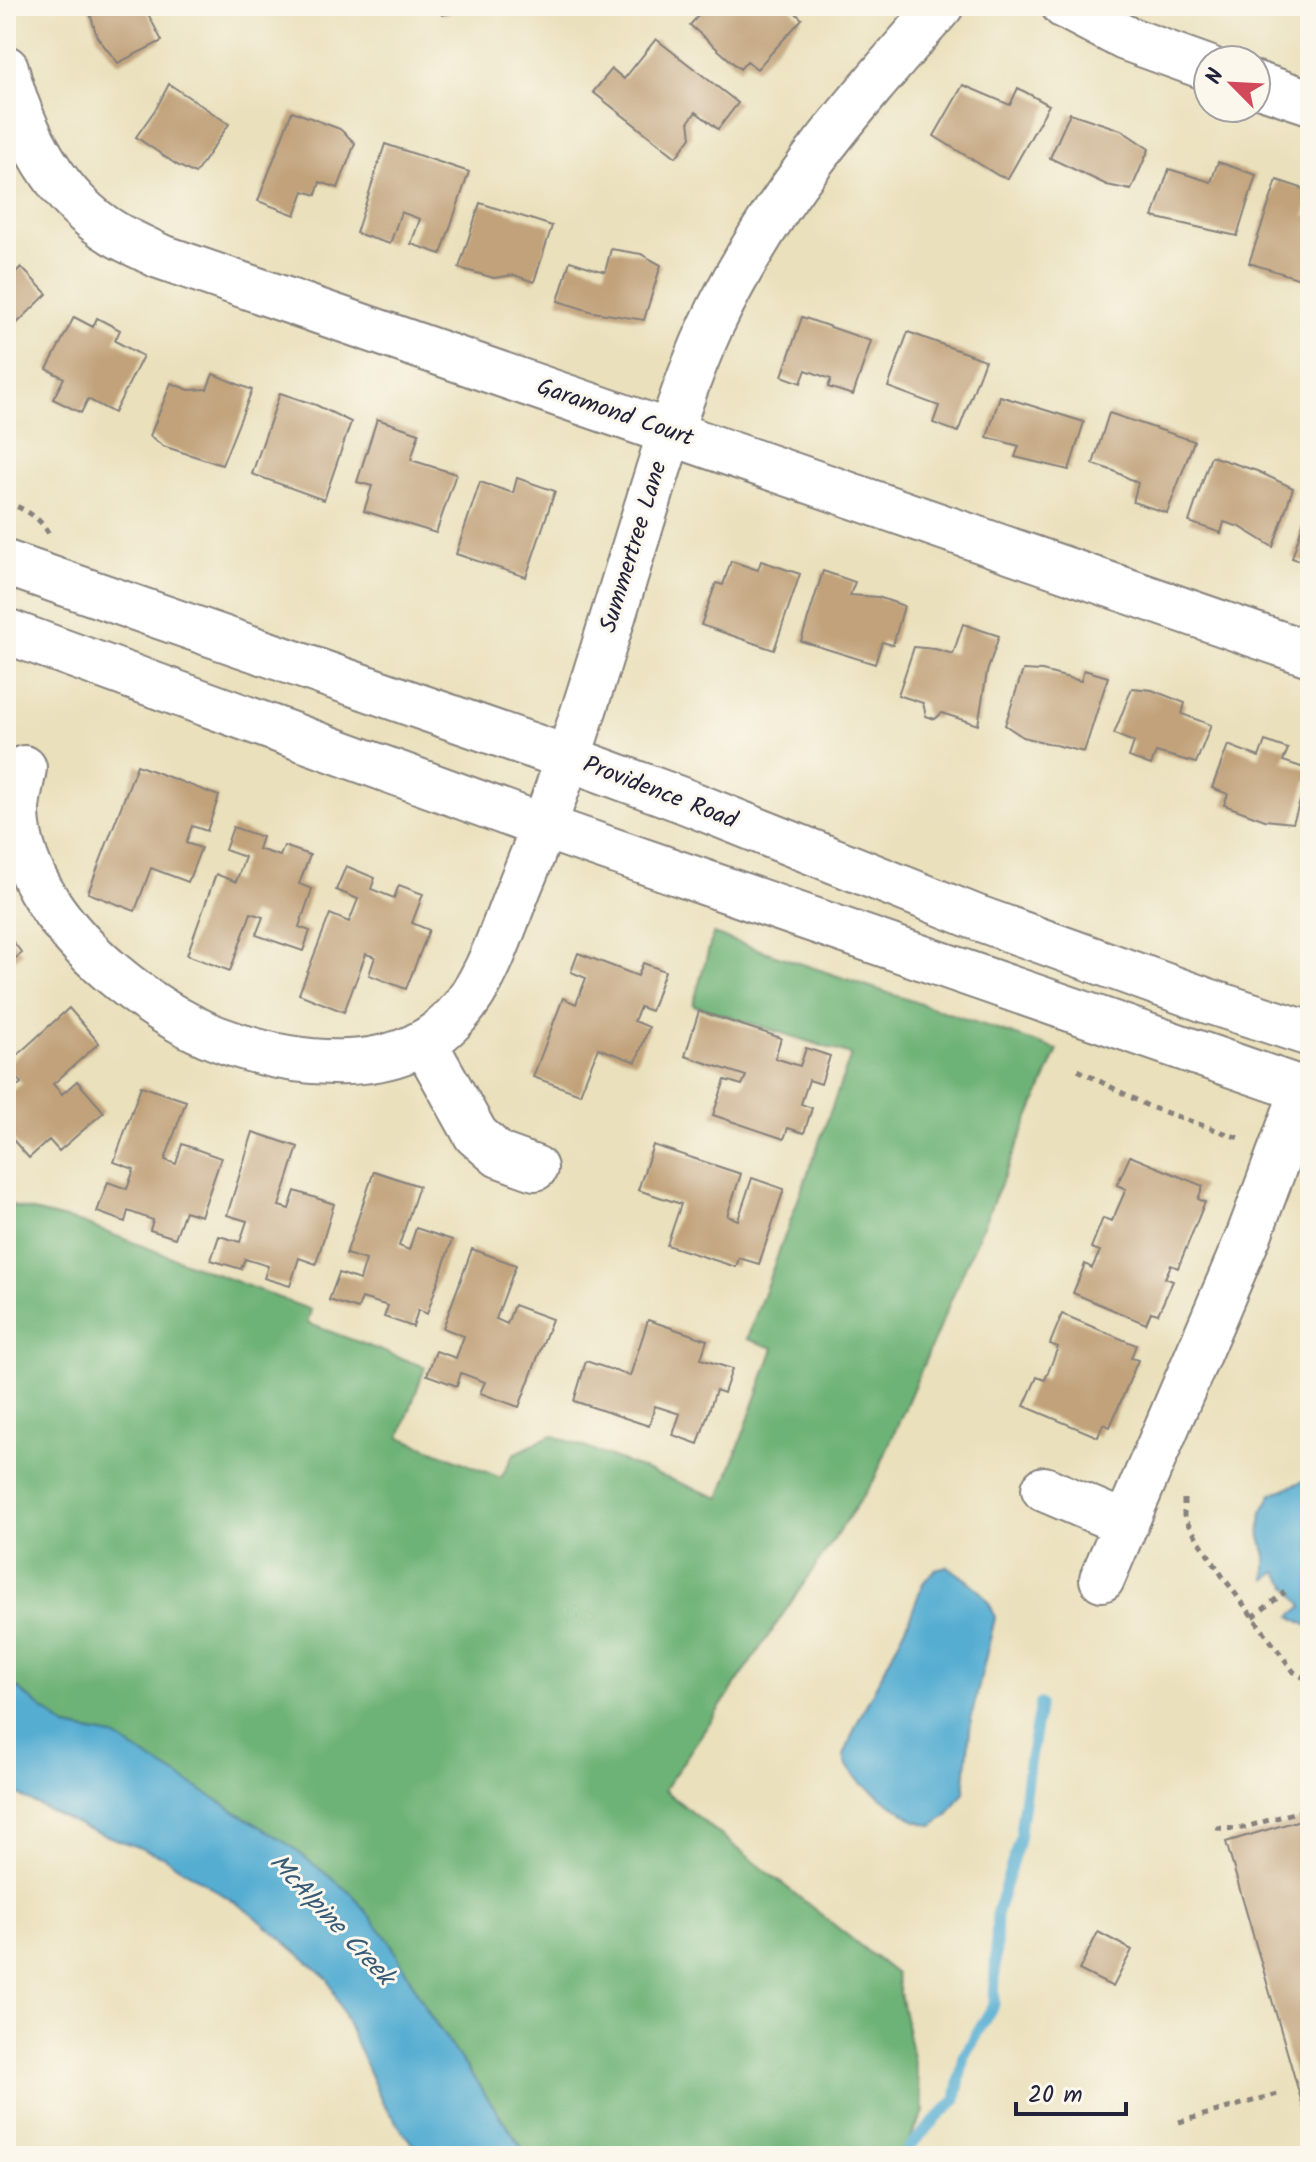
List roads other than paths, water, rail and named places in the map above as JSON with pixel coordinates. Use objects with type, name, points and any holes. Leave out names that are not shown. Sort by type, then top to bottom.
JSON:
[{"type":"street","name":"Summertree Lane","points":[[424,1042],[455,1017],[475,988],[545,827],[670,432],[711,328],[754,243],[829,135],[941,6]]},
{"type":"street","points":[[1064,6],[1125,38],[1192,62]]},
{"type":"street","name":"Garamond Court","points":[[6,68],[23,119],[52,174],[86,212],[113,233],[159,256],[1310,654]]},
{"type":"street","points":[[1272,89],[1310,102]]},
{"type":"street","name":"Providence Road","points":[[6,563],[568,758],[975,917],[1208,1001],[1310,1034]]},
{"type":"street","points":[[6,631],[545,827],[1307,1091],[1102,1579]]},
{"type":"street","points":[[24,768],[17,809],[21,846],[40,890],[79,941],[110,972],[158,1008],[214,1037],[267,1053],[322,1062],[367,1060],[424,1042],[476,1135],[499,1155],[535,1168]]},
{"type":"street","points":[[1044,1489],[1126,1524]]},
{"type":"water","points":[[1310,1478],[1310,1627],[1291,1616],[1303,1606],[1277,1572],[1266,1580],[1266,1556],[1260,1534],[1262,1512],[1272,1494]]},
{"type":"water","points":[[947,1566],[983,1594],[995,1618],[971,1719],[964,1792],[949,1814],[933,1826],[914,1820],[861,1783],[847,1766],[844,1756],[856,1725],[908,1623],[923,1583],[935,1569]]},
{"type":"water","name":"McAlpine Creek","points":[[6,1677],[66,1727],[113,1736],[284,1841],[353,1895],[390,1942],[429,2014],[528,2156],[421,2156],[383,2104],[328,1979],[250,1912],[162,1856],[83,1827],[6,1789]]},
{"type":"waterway","points":[[905,2156],[911,2145],[956,2099],[964,2056],[994,2004],[997,1912],[1019,1840],[1040,1704]]}]
